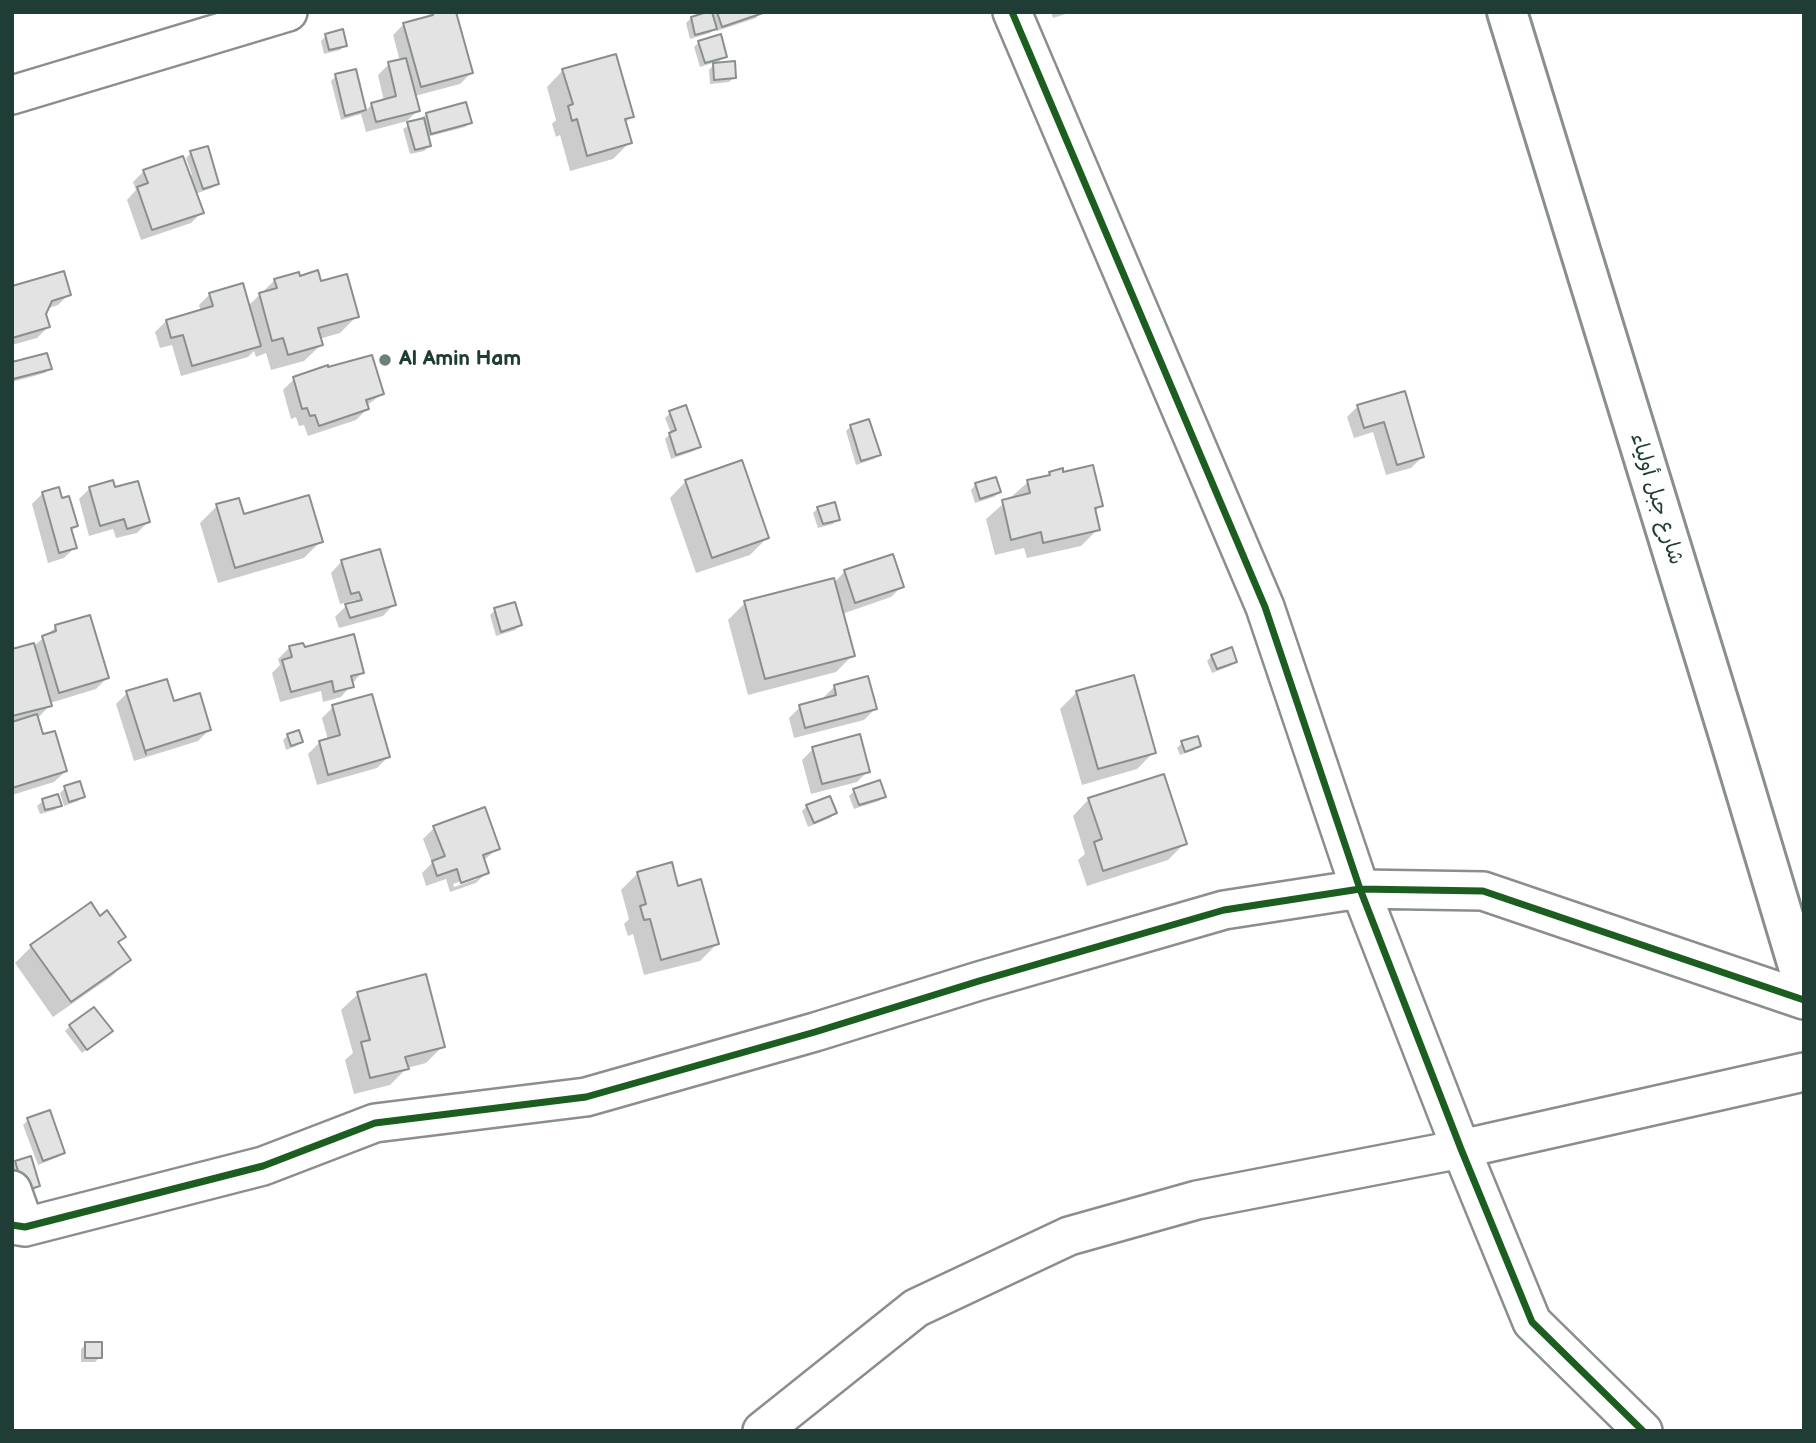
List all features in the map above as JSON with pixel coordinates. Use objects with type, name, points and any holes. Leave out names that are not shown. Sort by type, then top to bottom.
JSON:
[{"type":"highway","name":"شارع جبل أولياء","points":[[1507,12],[1804,986]]},
{"type":"street","points":[[12,95],[288,12]]},
{"type":"street","points":[[1012,12],[1265,607],[1360,889],[1461,1149],[1532,1322],[1643,1431]]},
{"type":"street","points":[[12,1190],[19,1226],[263,1167],[375,1123],[586,1097],[1224,910],[1360,889],[1483,891],[1804,1000]]},
{"type":"street","points":[[762,1431],[916,1308],[1069,1236],[1197,1200],[1461,1149],[1804,1072]]},
{"type":"building","points":[[432,12],[456,12],[473,73],[421,87],[403,23],[433,15]]},
{"type":"building","points":[[712,12],[717,29],[695,35],[691,17]]},
{"type":"building","points":[[717,12],[763,12],[763,13],[722,27]]},
{"type":"building","points":[[343,29],[347,46],[329,50],[325,34]]},
{"type":"building","points":[[721,34],[727,57],[705,63],[698,41]]},
{"type":"building","points":[[616,54],[634,117],[625,119],[632,143],[587,156],[577,119],[572,121],[568,106],[573,104],[562,69]]},
{"type":"building","points":[[406,58],[420,111],[376,122],[371,103],[396,96],[388,62]]},
{"type":"building","points":[[735,61],[736,78],[714,80],[713,63]]},
{"type":"building","points":[[356,69],[366,110],[345,116],[335,74]]},
{"type":"building","points":[[466,102],[472,123],[431,134],[426,113]]},
{"type":"building","points":[[424,118],[431,146],[415,150],[407,122]]},
{"type":"building","points":[[208,146],[219,184],[203,189],[190,151]]},
{"type":"building","points":[[183,156],[204,213],[152,230],[137,187],[148,183],[143,170]]},
{"type":"building","points":[[318,270],[321,281],[347,274],[359,317],[318,328],[323,345],[288,355],[283,338],[272,341],[259,293],[277,288],[274,279],[299,272],[300,276]]},
{"type":"building","points":[[64,271],[71,295],[52,301],[46,314],[50,327],[12,338],[12,286]]},
{"type":"building","points":[[243,283],[261,346],[192,366],[183,335],[171,338],[166,320],[213,306],[209,293]]},
{"type":"building","points":[[47,353],[52,369],[13,379],[12,362]]},
{"type":"building","points":[[372,355],[384,394],[366,400],[369,409],[319,426],[315,415],[310,416],[307,408],[302,409],[293,377],[328,365]]},
{"type":"building","points":[[1405,391],[1424,457],[1397,465],[1384,422],[1364,428],[1357,405]]},
{"type":"building","points":[[686,405],[701,447],[676,455],[669,433],[676,430],[669,411]]},
{"type":"building","points":[[869,419],[881,455],[861,461],[850,425]]},
{"type":"building","points":[[742,460],[769,538],[712,558],[685,480]]},
{"type":"building","points":[[1093,465],[1103,506],[1095,508],[1100,530],[1043,543],[1041,532],[1011,540],[1002,500],[1030,493],[1027,480],[1050,475],[1049,472],[1063,468],[1063,472]]},
{"type":"building","points":[[996,477],[1001,492],[980,499],[975,483]]},
{"type":"building","points":[[113,480],[115,487],[138,481],[150,522],[127,529],[124,519],[100,526],[89,487]]},
{"type":"building","points":[[59,487],[62,498],[69,496],[78,526],[71,528],[77,548],[59,553],[42,492]]},
{"type":"building","points":[[309,495],[323,542],[235,568],[216,504],[239,498],[244,514]]},
{"type":"building","points":[[835,502],[840,520],[823,524],[817,507]]},
{"type":"building","points":[[380,549],[396,605],[350,618],[345,604],[362,600],[359,592],[351,594],[341,560]]},
{"type":"building","points":[[893,554],[904,587],[855,603],[844,570]]},
{"type":"building","points":[[834,578],[855,656],[765,679],[744,601]]},
{"type":"building","points":[[515,602],[522,625],[501,632],[494,608]]},
{"type":"building","points":[[90,615],[109,678],[59,693],[42,636],[56,631],[55,625]]},
{"type":"building","points":[[354,634],[364,673],[351,676],[354,687],[334,692],[332,681],[291,692],[282,660],[292,657],[289,646],[303,643],[305,647]]},
{"type":"building","points":[[34,643],[52,706],[12,716],[12,649]]},
{"type":"building","points":[[1232,647],[1237,662],[1217,669],[1211,655]]},
{"type":"building","points":[[1134,675],[1156,753],[1098,769],[1076,691]]},
{"type":"building","points":[[868,676],[877,709],[805,728],[799,705],[836,695],[834,685]]},
{"type":"building","points":[[167,679],[174,701],[200,693],[211,730],[145,751],[126,691]]},
{"type":"building","points":[[372,694],[390,757],[328,775],[319,741],[340,735],[332,705]]},
{"type":"building","points":[[37,714],[43,734],[55,731],[67,771],[12,788],[12,722]]},
{"type":"building","points":[[299,730],[303,742],[291,746],[287,734]]},
{"type":"building","points":[[860,734],[870,772],[822,784],[812,747]]},
{"type":"building","points":[[1198,736],[1201,746],[1185,752],[1181,741]]},
{"type":"building","points":[[1164,774],[1187,844],[1103,871],[1094,842],[1102,839],[1088,798]]},
{"type":"building","points":[[880,780],[886,797],[859,805],[853,789]]},
{"type":"building","points":[[80,781],[85,797],[69,802],[64,786]]},
{"type":"building","points":[[58,794],[62,806],[45,810],[42,799]]},
{"type":"building","points":[[830,796],[837,813],[814,823],[806,805]]},
{"type":"building","points":[[485,807],[500,849],[483,855],[489,873],[461,883],[457,869],[437,876],[432,861],[445,856],[433,826]]},
{"type":"building","points":[[672,862],[678,886],[701,879],[719,944],[661,960],[650,919],[644,920],[640,906],[646,904],[637,872]]},
{"type":"building","points":[[91,902],[100,916],[107,910],[126,937],[118,942],[131,960],[71,1002],[30,945]]},
{"type":"building","points":[[426,974],[445,1047],[405,1057],[409,1069],[370,1078],[361,1042],[370,1040],[357,992]]},
{"type":"building","points":[[94,1007],[113,1031],[87,1050],[69,1025]]},
{"type":"building","points":[[50,1110],[65,1153],[43,1161],[27,1118]]},
{"type":"building","points":[[31,1156],[40,1186],[24,1191],[15,1161]]},
{"type":"building","points":[[85,1342],[102,1342],[102,1358],[85,1358]]},
{"type":"cycle path","points":[[1012,12],[1265,607],[1360,889],[1461,1149],[1532,1322],[1643,1431]]},
{"type":"cycle path","points":[[12,1225],[25,1227],[263,1166],[375,1123],[586,1097],[1224,910],[1360,889],[1483,891],[1804,1000]]},
{"type":"place","name":"Al Amin Ham","points":[[385,360]]}]
